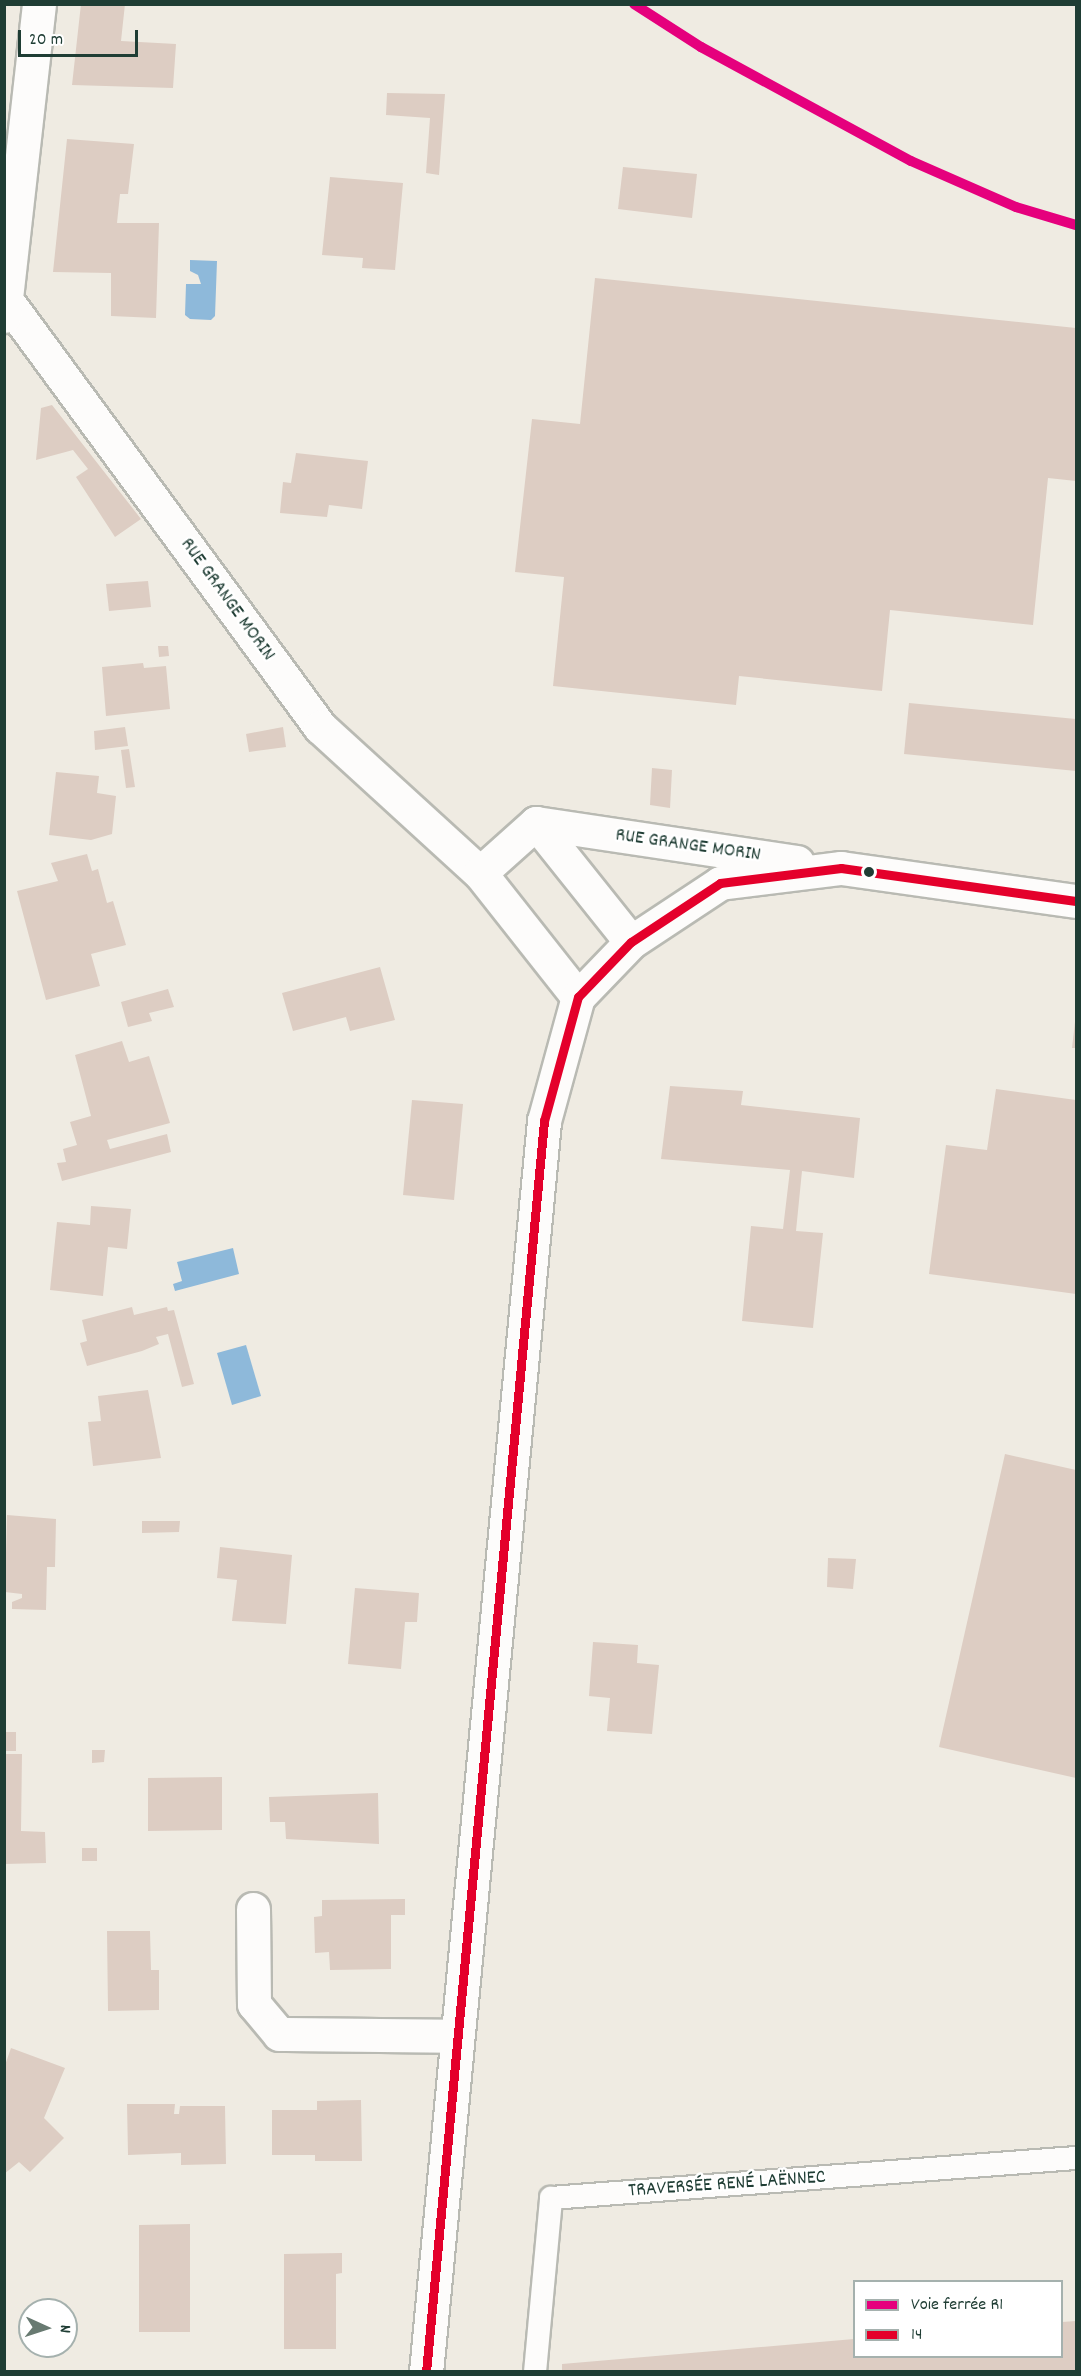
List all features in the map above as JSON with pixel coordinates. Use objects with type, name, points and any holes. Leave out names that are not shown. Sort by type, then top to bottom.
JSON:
[{"type":"street","points":[[5,303],[39,4]]},
{"type":"street","name":"RUE GRANGE MORIN","points":[[5,303],[320,727],[480,873],[578,997],[631,942],[720,883],[841,868]]},
{"type":"street","points":[[480,873],[536,823],[631,942]]},
{"type":"street","name":"RUE GRANGE MORIN","points":[[536,823],[1077,901]]},
{"type":"street","points":[[426,2372],[544,1121],[578,997]]},
{"type":"street","points":[[253,1909],[254,2004],[279,2034],[457,2036]]},
{"type":"lane","name":"TRAVERSÉE RENÉ LAËNNEC","points":[[535,2372],[551,2198],[1077,2158]]},
{"type":"water","points":[[190,260],[217,261],[215,316],[211,320],[190,319],[185,315],[186,284],[201,284],[198,275],[190,271]]},
{"type":"water","points":[[233,1248],[239,1274],[175,1291],[173,1284],[182,1281],[177,1262]]},
{"type":"water","points":[[246,1345],[261,1396],[232,1405],[217,1353]]},
{"type":"building","points":[[81,4],[125,4],[121,41],[176,44],[173,88],[72,85]]},
{"type":"building","points":[[387,93],[445,94],[439,175],[426,173],[430,118],[386,115]]},
{"type":"building","points":[[67,139],[134,144],[128,194],[120,194],[117,223],[159,223],[156,318],[111,316],[111,273],[53,272]]},
{"type":"building","points":[[623,167],[697,174],[692,218],[618,209]]},
{"type":"building","points":[[330,177],[403,183],[395,270],[362,268],[363,258],[322,255]]},
{"type":"building","points":[[595,278],[1076,328],[1076,481],[1048,478],[1033,625],[890,610],[882,691],[739,676],[736,705],[553,686],[564,577],[515,572],[532,419],[580,424]]},
{"type":"building","points":[[52,405],[141,519],[115,537],[76,477],[88,469],[73,450],[36,460],[41,408]]},
{"type":"building","points":[[296,453],[368,461],[362,509],[329,505],[327,517],[280,513],[283,482],[291,483]]},
{"type":"building","points":[[148,581],[151,607],[109,611],[106,584]]},
{"type":"building","points":[[158,646],[168,646],[169,656],[159,657]]},
{"type":"building","points":[[143,663],[144,668],[166,666],[170,709],[106,716],[102,667]]},
{"type":"building","points":[[909,703],[1076,719],[1076,771],[904,754]]},
{"type":"building","points":[[125,727],[128,746],[95,750],[94,731]]},
{"type":"building","points":[[283,727],[286,747],[249,752],[246,734]]},
{"type":"building","points":[[129,749],[135,787],[126,788],[121,750]]},
{"type":"building","points":[[652,768],[672,770],[670,808],[650,805]]},
{"type":"building","points":[[56,772],[99,776],[97,793],[116,796],[112,834],[91,840],[49,835]]},
{"type":"building","points":[[87,854],[92,871],[98,869],[107,903],[113,901],[126,945],[91,954],[100,986],[46,1000],[17,891],[58,881],[51,863]]},
{"type":"building","points":[[380,967],[395,1020],[350,1031],[346,1017],[293,1031],[282,993]]},
{"type":"building","points":[[168,989],[174,1007],[149,1013],[152,1021],[128,1027],[121,1002]]},
{"type":"building","points":[[1075,1022],[1076,1048],[1072,1048]]},
{"type":"building","points":[[122,1041],[129,1062],[149,1056],[170,1123],[107,1140],[110,1149],[167,1134],[171,1152],[62,1181],[57,1163],[66,1162],[63,1149],[77,1145],[70,1122],[91,1116],[75,1055]]},
{"type":"building","points":[[670,1086],[743,1091],[741,1105],[860,1118],[854,1178],[802,1171],[796,1231],[823,1233],[813,1328],[742,1321],[751,1226],[783,1229],[790,1170],[661,1159]]},
{"type":"building","points":[[996,1089],[1076,1100],[1076,1294],[929,1274],[946,1145],[987,1150]]},
{"type":"building","points":[[412,1100],[463,1104],[454,1200],[403,1195]]},
{"type":"building","points":[[91,1206],[131,1209],[127,1249],[108,1247],[103,1296],[50,1290],[57,1222],[90,1225]]},
{"type":"building","points":[[132,1307],[134,1315],[167,1307],[168,1311],[174,1310],[194,1384],[182,1387],[168,1334],[156,1337],[159,1344],[142,1351],[87,1366],[80,1343],[87,1341],[82,1320]]},
{"type":"building","points":[[148,1390],[161,1458],[93,1466],[88,1422],[101,1421],[98,1396]]},
{"type":"building","points":[[1005,1454],[1076,1470],[1076,1778],[939,1747]]},
{"type":"building","points":[[7,1515],[56,1519],[55,1567],[47,1567],[46,1610],[12,1609],[12,1602],[22,1598],[22,1594],[5,1592]]},
{"type":"building","points":[[142,1521],[180,1521],[179,1532],[142,1533]]},
{"type":"building","points":[[220,1547],[292,1555],[286,1624],[232,1621],[237,1580],[217,1578]]},
{"type":"building","points":[[828,1558],[856,1559],[853,1589],[827,1587]]},
{"type":"building","points":[[355,1588],[419,1593],[417,1622],[405,1622],[401,1669],[348,1664]]},
{"type":"building","points":[[593,1642],[638,1645],[637,1663],[659,1665],[652,1734],[607,1731],[610,1698],[589,1696]]},
{"type":"building","points":[[4,1732],[16,1732],[16,1751],[4,1751]]},
{"type":"building","points":[[92,1750],[105,1750],[104,1762],[92,1763]]},
{"type":"building","points":[[4,1754],[22,1754],[21,1831],[45,1832],[46,1863],[4,1864]]},
{"type":"building","points":[[222,1777],[222,1830],[148,1831],[148,1778]]},
{"type":"building","points":[[378,1793],[379,1844],[286,1839],[285,1822],[270,1822],[269,1797]]},
{"type":"building","points":[[82,1848],[97,1848],[97,1861],[82,1861]]},
{"type":"building","points":[[405,1899],[405,1915],[391,1915],[391,1969],[330,1970],[329,1952],[315,1953],[314,1917],[322,1916],[322,1900]]},
{"type":"building","points":[[107,1931],[150,1931],[151,1970],[159,1970],[159,2010],[108,2011]]},
{"type":"building","points":[[11,2048],[65,2068],[44,2118],[64,2138],[30,2172],[19,2162],[4,2174],[4,2068]]},
{"type":"building","points":[[361,2100],[362,2161],[315,2161],[315,2155],[272,2155],[272,2110],[317,2110],[317,2101]]},
{"type":"building","points":[[127,2104],[175,2104],[174,2114],[179,2114],[180,2106],[225,2106],[226,2164],[181,2165],[181,2153],[128,2155]]},
{"type":"building","points":[[190,2224],[190,2332],[139,2332],[139,2225]]},
{"type":"building","points":[[342,2253],[342,2273],[336,2274],[336,2349],[284,2349],[284,2254]]},
{"type":"building","points":[[1076,2321],[1076,2372],[562,2372],[562,2364],[853,2339],[853,2358],[1063,2358],[1063,2322]]},
{"type":"rail line","name":"R1","points":[[634,4],[701,47],[911,161],[1016,207],[1076,225]]},
{"type":"transit line","name":"14","points":[[426,2372],[544,1121],[578,997],[631,942],[720,883],[841,868],[1076,901]]}]
